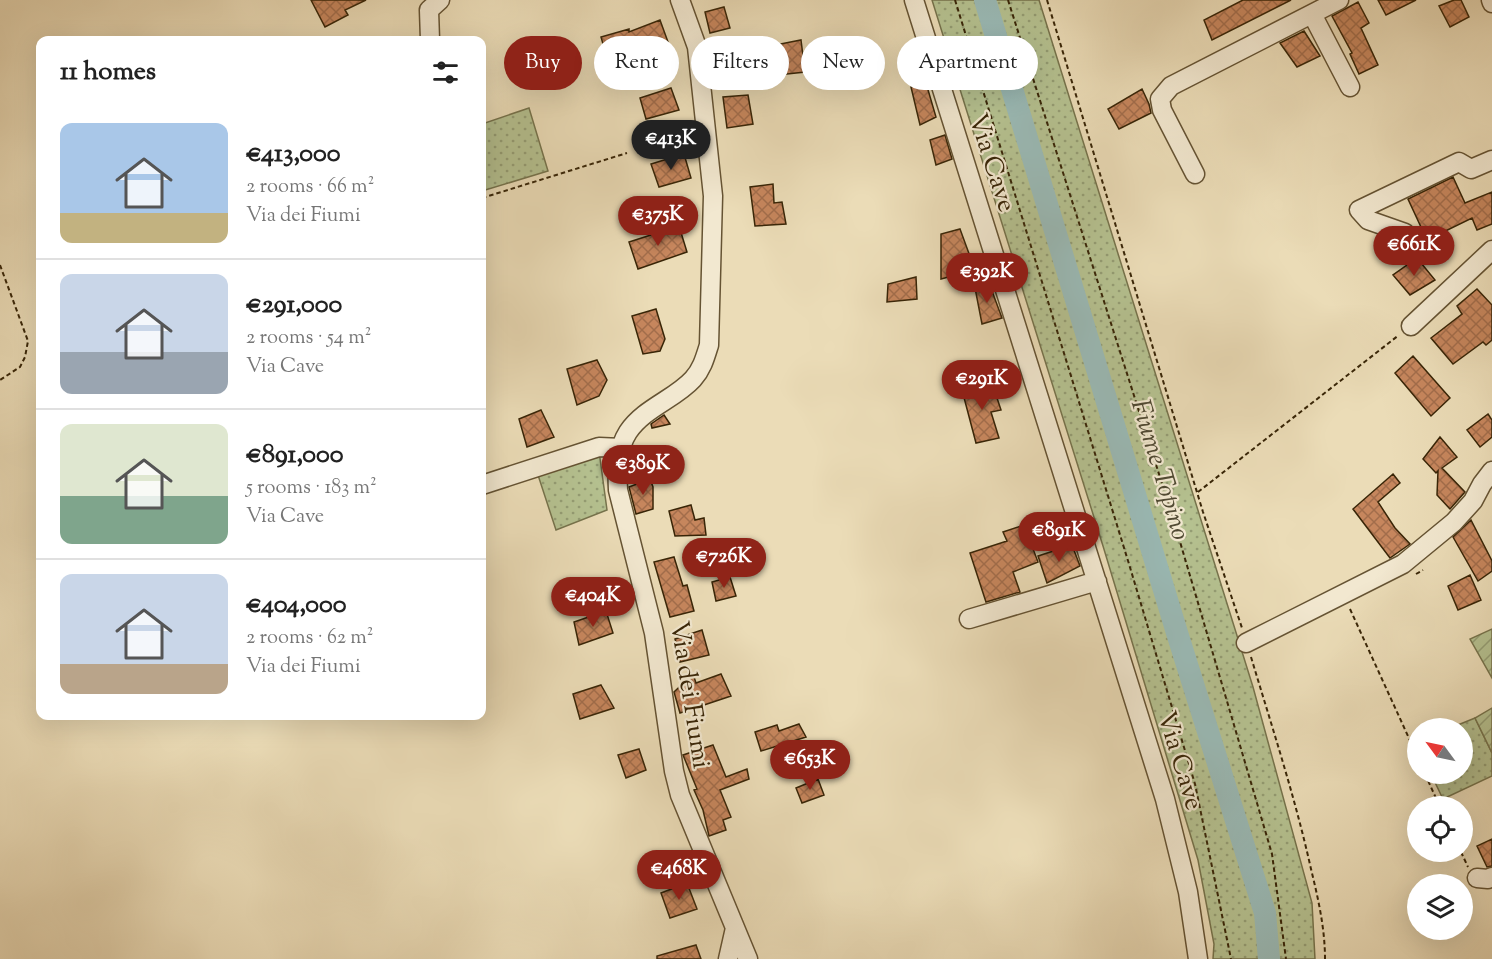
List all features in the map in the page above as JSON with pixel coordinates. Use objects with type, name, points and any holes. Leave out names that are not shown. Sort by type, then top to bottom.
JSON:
[{"type":"street","points":[[430,36],[429,10],[440,0]]},
{"type":"street","name":"Via dei Fiumi","points":[[680,0],[697,47],[713,196],[709,345],[703,364],[693,379],[639,420],[628,432],[617,469],[618,490],[654,633],[674,771],[693,830],[748,959]]},
{"type":"street","name":"Via Cave","points":[[914,0],[1165,799],[1188,892],[1198,959]]},
{"type":"street","points":[[1195,174],[1162,110],[1160,99],[1165,92],[1171,86],[1339,0]]},
{"type":"street","points":[[1312,14],[1350,87]]},
{"type":"street","points":[[1405,233],[1368,220],[1359,210],[1459,162],[1471,169],[1492,160]]},
{"type":"street","points":[[1411,326],[1492,250]]},
{"type":"street","points":[[486,484],[599,447],[622,448]]},
{"type":"street","points":[[1246,643],[1403,564],[1454,522],[1473,501],[1492,471]]},
{"type":"street","points":[[969,620],[1097,581]]},
{"type":"street","points":[[728,959],[735,928]]},
{"type":"path","points":[[956,0],[1195,784],[1231,959]]},
{"type":"path","points":[[1008,0],[1173,518],[1272,854],[1286,959]]},
{"type":"path","points":[[1047,0],[1303,830],[1319,903],[1325,959]]},
{"type":"path","points":[[486,197],[627,153]]},
{"type":"path","points":[[0,265],[28,340],[25,357],[20,367],[0,380]]},
{"type":"path","points":[[1198,492],[1411,326]]},
{"type":"path","points":[[1413,576],[1424,570]]},
{"type":"path","points":[[1354,606],[1349,609],[1407,734]]},
{"type":"green space","points":[[932,0],[1039,0],[1253,687],[1312,903],[1315,959],[1213,959],[1214,944],[1198,860],[1103,546],[960,90],[1038,90],[1038,36],[943,36]]},
{"type":"green space","points":[[529,108],[548,171],[486,190],[486,123]]},
{"type":"green space","points":[[599,451],[607,510],[556,530],[537,472]]},
{"type":"green space","points":[[1492,629],[1492,678],[1470,639]]},
{"type":"green space","points":[[1492,708],[1492,753],[1475,718]]},
{"type":"green space","points":[[1475,718],[1492,753],[1492,776],[1449,796],[1442,796],[1436,784],[1473,784],[1473,719]]},
{"type":"building","points":[[311,0],[366,0],[345,10],[348,15],[325,27]]},
{"type":"building","points":[[1243,0],[1291,0],[1212,40],[1204,20]]},
{"type":"building","points":[[1378,0],[1416,0],[1386,15]]},
{"type":"building","points":[[1454,0],[1461,0],[1469,17],[1450,27],[1439,6]]},
{"type":"building","points":[[1358,2],[1369,23],[1361,28],[1378,65],[1359,74],[1350,54],[1352,53],[1332,16]]},
{"type":"building","points":[[724,7],[730,28],[710,33],[705,12]]},
{"type":"building","points":[[660,20],[666,36],[604,36],[629,29],[629,32]]},
{"type":"building","points":[[1304,31],[1320,56],[1297,67],[1280,43]]},
{"type":"building","points":[[801,40],[801,72],[789,74],[789,42]]},
{"type":"building","points":[[1142,89],[1151,113],[1119,129],[1108,109]]},
{"type":"building","points":[[672,90],[679,110],[646,119],[640,98]]},
{"type":"building","points":[[912,90],[928,90],[936,117],[920,125]]},
{"type":"building","points":[[748,95],[753,124],[727,128],[723,97]]},
{"type":"building","points":[[945,135],[952,159],[936,165],[930,140]]},
{"type":"building","points":[[684,154],[691,178],[659,187],[651,164]]},
{"type":"building","points":[[1453,177],[1465,203],[1492,192],[1492,224],[1477,230],[1472,218],[1427,240],[1408,199]]},
{"type":"building","points":[[773,184],[774,203],[782,202],[786,224],[755,226],[750,187]]},
{"type":"building","points":[[679,226],[687,252],[638,269],[629,242]]},
{"type":"building","points":[[960,229],[975,270],[941,279],[941,234]]},
{"type":"building","points":[[1417,258],[1435,280],[1410,295],[1393,275]]},
{"type":"building","points":[[916,277],[917,299],[887,302],[888,284]]},
{"type":"building","points":[[989,283],[1002,318],[982,324],[975,288]]},
{"type":"building","points":[[1477,289],[1492,305],[1492,340],[1486,345],[1483,342],[1453,364],[1431,338],[1462,314],[1457,306]]},
{"type":"building","points":[[656,309],[665,339],[660,351],[643,354],[632,316]]},
{"type":"building","points":[[1413,356],[1450,398],[1431,416],[1395,373]]},
{"type":"building","points":[[597,360],[607,380],[599,396],[577,405],[567,369]]},
{"type":"building","points":[[991,380],[1001,410],[991,412],[999,438],[976,443],[962,390]]},
{"type":"building","points":[[541,410],[554,437],[527,447],[519,419]]},
{"type":"building","points":[[1488,414],[1492,420],[1492,437],[1480,447],[1467,430]]},
{"type":"building","points":[[664,415],[670,424],[652,428],[651,424]]},
{"type":"building","points":[[1440,437],[1457,457],[1442,468],[1465,492],[1450,509],[1437,495],[1438,471],[1436,473],[1423,459]]},
{"type":"building","points":[[1393,474],[1400,483],[1378,502],[1395,528],[1410,544],[1390,558],[1353,509]]},
{"type":"building","points":[[650,479],[653,487],[653,509],[636,514],[629,487]]},
{"type":"building","points":[[691,505],[695,520],[704,518],[706,535],[675,536],[669,511]]},
{"type":"building","points":[[1471,520],[1492,561],[1492,571],[1478,581],[1453,537]]},
{"type":"building","points":[[1024,525],[1038,562],[1013,572],[1020,592],[986,602],[970,553],[1007,541],[1003,532]]},
{"type":"building","points":[[1072,545],[1080,566],[1047,583],[1038,556]]},
{"type":"building","points":[[674,557],[683,586],[687,585],[694,611],[670,617],[654,562]]},
{"type":"building","points":[[1470,575],[1481,600],[1458,610],[1448,586]]},
{"type":"building","points":[[730,577],[736,596],[716,601],[712,582]]},
{"type":"building","points":[[606,611],[613,633],[579,645],[574,622]]},
{"type":"building","points":[[702,630],[709,655],[680,662],[675,639]]},
{"type":"building","points":[[693,674],[696,683],[721,674],[731,696],[680,713],[674,692]]},
{"type":"building","points":[[601,685],[614,708],[580,719],[573,694]]},
{"type":"building","points":[[799,724],[806,737],[761,751],[755,732],[777,725],[779,731]]},
{"type":"building","points":[[713,745],[726,777],[747,769],[749,779],[720,790],[731,817],[723,820],[726,830],[709,836],[703,810],[694,790],[697,789],[683,755]]},
{"type":"building","points":[[639,749],[646,770],[626,778],[618,755]]},
{"type":"building","points":[[818,779],[824,795],[802,803],[796,788]]},
{"type":"building","points":[[1492,839],[1492,866],[1487,867],[1477,846]]},
{"type":"building","points":[[687,883],[697,909],[670,918],[661,893]]},
{"type":"building","points":[[696,945],[701,959],[657,959],[657,956]]},
{"type":"waterway","name":"Fiume Topino","points":[[985,0],[1178,636],[1265,913],[1269,959]]}]
